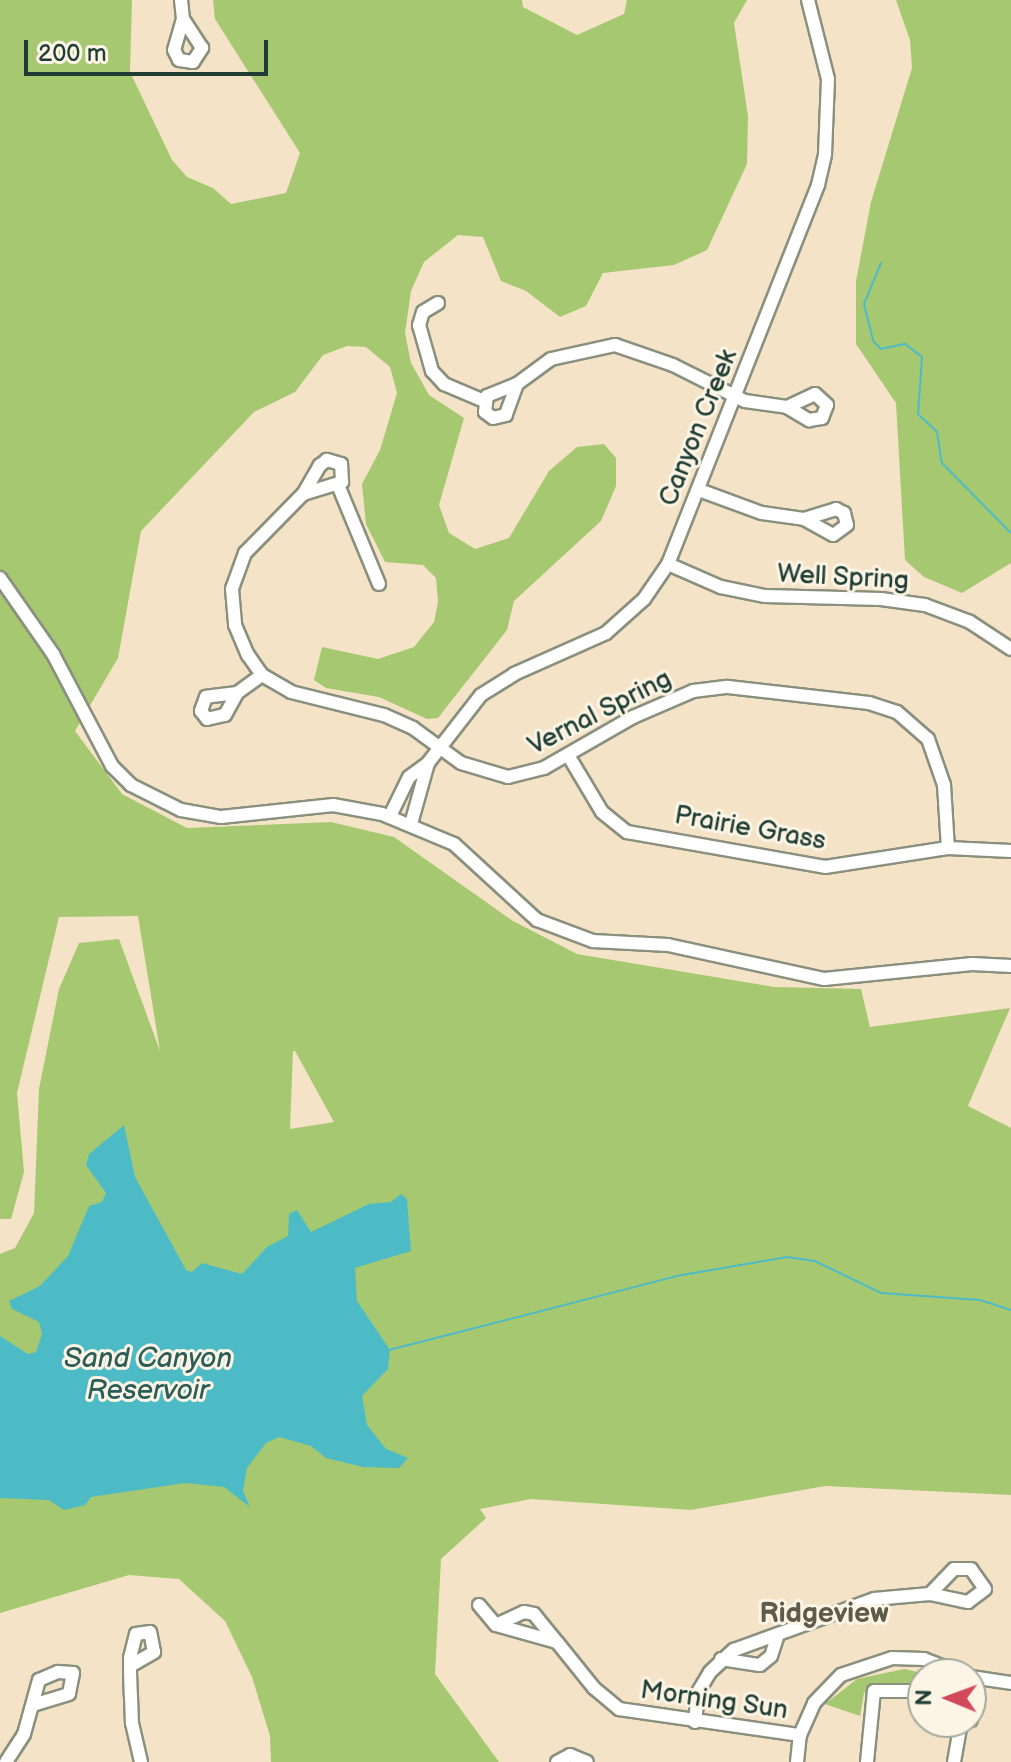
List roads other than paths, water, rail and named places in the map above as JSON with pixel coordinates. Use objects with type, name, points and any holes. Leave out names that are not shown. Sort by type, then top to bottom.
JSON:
[{"type":"street","points":[[181,0],[183,19]]},
{"type":"street","name":"Canyon Creek","points":[[390,816],[408,779],[428,763],[493,685],[606,633],[644,599],[668,564],[808,212],[825,154],[828,79],[808,0]]},
{"type":"street","points":[[438,303],[423,312],[419,325],[432,371],[444,384],[484,401],[489,416],[506,415],[517,384]]},
{"type":"street","points":[[484,401],[517,384],[551,359],[615,345],[673,365],[734,397],[787,407]]},
{"type":"street","name":"Vernal Spring","points":[[303,494],[338,485],[344,468],[327,460],[303,494],[254,541],[232,589],[240,640],[262,675],[305,698],[384,715],[493,776],[528,774],[663,701],[693,691],[728,687],[869,703],[897,712],[928,739],[944,785],[948,848]]},
{"type":"street","points":[[338,485],[379,584]]},
{"type":"street","points":[[699,490],[762,513],[804,519]]},
{"type":"street","name":"Well Spring","points":[[668,564],[757,595],[881,599],[925,605],[970,622],[1011,649]]},
{"type":"street","points":[[0,578],[53,654],[99,748],[131,785],[154,799],[221,817],[333,805],[390,816],[454,844],[537,920],[583,939],[668,945],[824,979],[972,964],[1011,966]]},
{"type":"street","points":[[237,693],[262,675]]},
{"type":"street","name":"Prairie Grass","points":[[568,755],[602,812],[627,832],[825,867],[948,848],[1011,851]]},
{"type":"street","name":"Canyon Creek","points":[[411,824],[425,787],[428,763]]},
{"type":"street","points":[[408,779],[425,787]]},
{"type":"street","points":[[695,1722],[698,1692],[721,1659],[847,1606],[930,1594]]},
{"type":"street","points":[[479,1605],[496,1625],[557,1642]]},
{"type":"street","name":"Morning Sun","points":[[496,1625],[524,1612],[534,1614],[594,1688],[619,1709],[800,1735]]},
{"type":"street","points":[[721,1659],[760,1665],[771,1656],[778,1635]]},
{"type":"street","points":[[797,1762],[800,1735],[825,1689],[868,1662],[907,1660]]},
{"type":"street","points":[[130,1666],[132,1723],[141,1762]]},
{"type":"street","points":[[987,1681],[1011,1683]]},
{"type":"street","points":[[867,1762],[874,1691],[907,1691]]},
{"type":"street","points":[[6,1762],[33,1705]]},
{"type":"street","points":[[954,1762],[960,1738]]},
{"type":"street","points":[[557,1762],[570,1755],[587,1762]]},
{"type":"water","name":"Sand Canyon Reservoir","points":[[124,1125],[135,1177],[186,1270],[192,1272],[202,1263],[242,1274],[267,1247],[288,1236],[289,1214],[297,1210],[311,1232],[369,1204],[391,1202],[401,1194],[407,1199],[411,1251],[355,1268],[357,1301],[390,1350],[388,1369],[362,1396],[367,1425],[386,1449],[408,1458],[399,1468],[363,1467],[326,1458],[311,1446],[279,1437],[266,1443],[247,1468],[243,1491],[250,1507],[224,1487],[185,1483],[91,1497],[85,1505],[64,1510],[49,1500],[0,1498],[0,1336],[28,1354],[36,1352],[42,1334],[39,1322],[12,1309],[9,1301],[40,1286],[68,1256],[89,1206],[102,1202],[106,1193],[86,1165],[89,1154]]},
{"type":"waterway","points":[[881,263],[864,304],[873,341],[881,349],[905,344],[922,357],[918,414],[937,432],[942,463],[1011,533]]},
{"type":"waterway","points":[[389,1350],[682,1275],[787,1257],[815,1261],[881,1293],[980,1300],[1011,1310]]},
{"type":"district","name":"Ridgeview","points":[[824,1614]]}]
